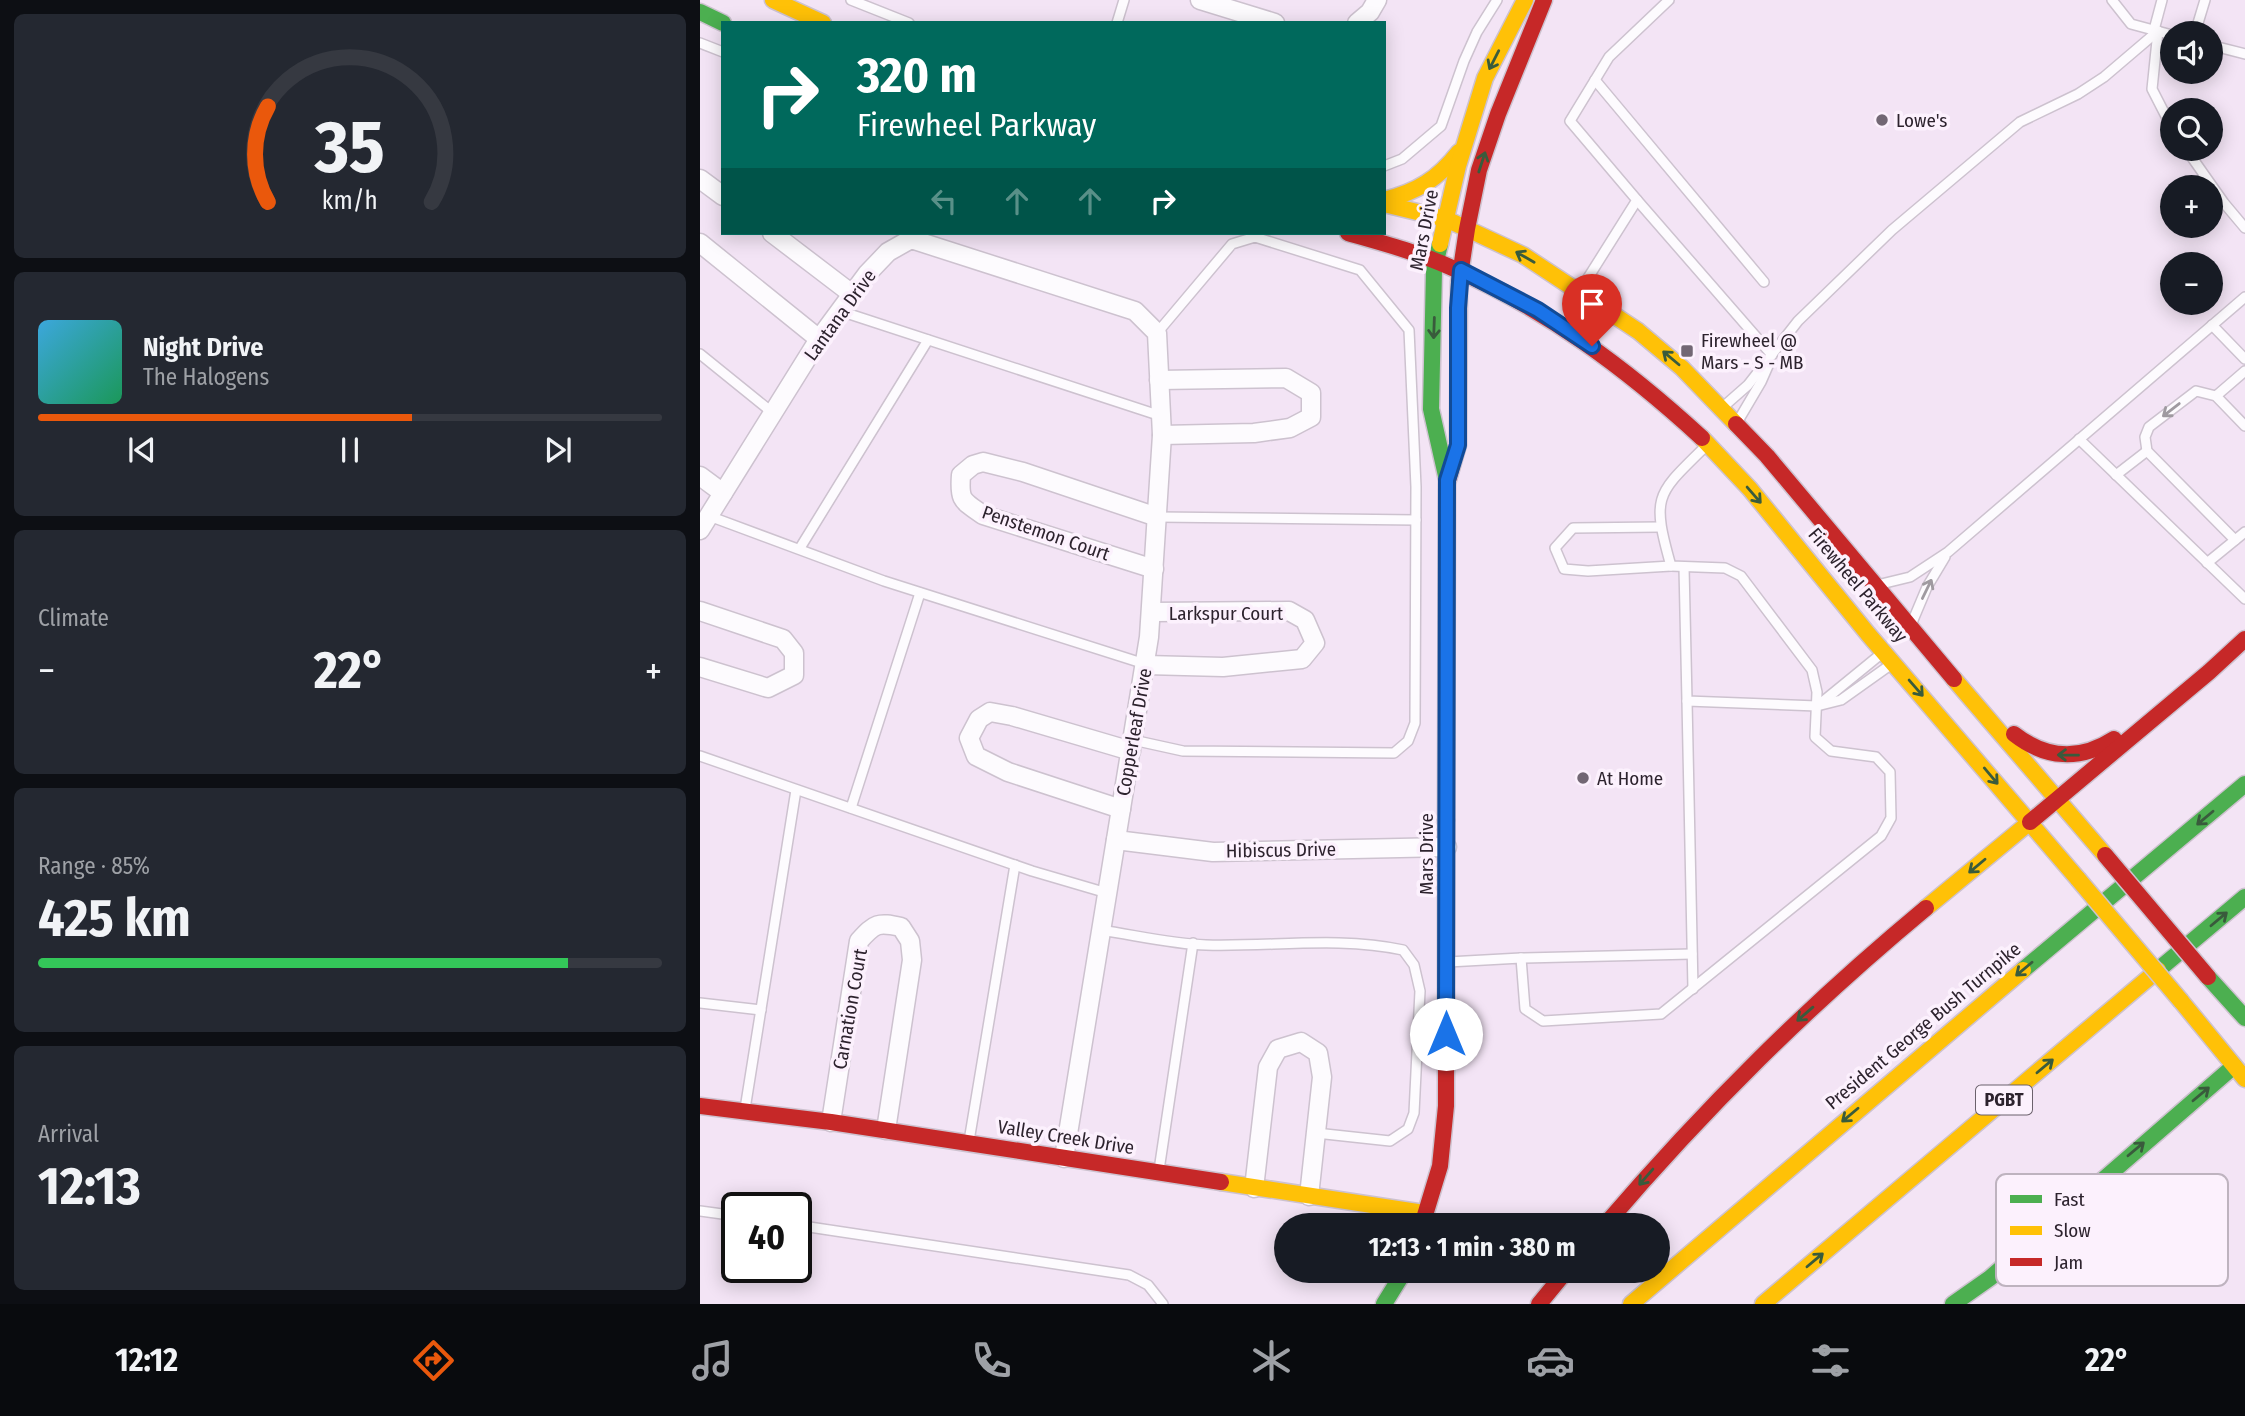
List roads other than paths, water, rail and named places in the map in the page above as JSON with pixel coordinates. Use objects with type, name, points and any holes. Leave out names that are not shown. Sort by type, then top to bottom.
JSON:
[{"type":"main road","points":[[773,0],[819,21]]},
{"type":"main road","name":"Mars Drive","points":[[1425,1213],[1440,1166],[1445,1118],[1447,962],[1447,480],[1430,409],[1434,270],[1465,142],[1485,78],[1525,0]]},
{"type":"main road","name":"Mars Drive","points":[[1447,480],[1458,445],[1458,320],[1467,229],[1479,170],[1498,114],[1544,0]]},
{"type":"main road","points":[[700,12],[721,22]]},
{"type":"main road","points":[[1386,201],[1427,187],[1446,170],[1465,142]]},
{"type":"main road","name":"Firewheel Parkway","points":[[1386,203],[1446,219],[1522,255],[1638,331],[1682,368],[1722,408],[1723,434],[1790,537],[2181,1001],[2240,1061],[2245,1079]]},
{"type":"main road","name":"Firewheel Parkway","points":[[1356,235],[1399,246],[1437,260],[1538,310],[1723,434],[1767,456],[1910,628],[2245,1018]]},
{"type":"main road","points":[[1615,1213],[1694,1123],[1787,1030],[1908,923],[2245,639]]},
{"type":"main road","points":[[1984,714],[2001,722],[2033,749],[2054,755],[2081,755],[2107,745],[2158,703],[2209,672]]},
{"type":"main road","name":"President George Bush Turnpike","points":[[1632,1304],[1900,1073],[2245,785]]},
{"type":"main road","name":"PGBT","points":[[1763,1304],[2245,897]]},
{"type":"main road","points":[[2110,1174],[2240,1061]]},
{"type":"main road","name":"Valley Creek Drive","points":[[700,1106],[831,1122],[1064,1157],[1309,1196],[1393,1213]]},
{"type":"main road","points":[[1954,1304],[1996,1273]]},
{"type":"main road","points":[[1384,1304],[1397,1283]]},
{"type":"main road","points":[[1539,1304],[1556,1283]]},
{"type":"street","points":[[1200,0],[1248,10],[1271,21]]},
{"type":"street","points":[[1359,21],[1370,12],[1377,0]]},
{"type":"street","points":[[700,179],[721,195]]},
{"type":"street","points":[[776,235],[852,294]]},
{"type":"street","name":"Lantana Drive","points":[[705,523],[819,339],[867,274],[888,252],[911,239],[1135,310],[1157,333]]},
{"type":"street","points":[[700,243],[819,339]]},
{"type":"street","name":"Copperleaf Drive","points":[[1064,1157],[1146,665],[1152,612],[1162,435],[1157,333]]},
{"type":"street","points":[[1159,380],[1286,378],[1311,393],[1311,417],[1290,428],[1254,433],[1162,435]]},
{"type":"street","name":"Penstemon Court","points":[[1154,569],[983,515],[965,502],[960,493],[961,474],[973,465],[983,462],[1023,472],[1157,517]]},
{"type":"street","points":[[700,476],[723,494]]},
{"type":"street","points":[[700,611],[783,639],[794,653],[794,675],[768,688],[700,667]]},
{"type":"street","name":"Larkspur Court","points":[[1146,665],[1223,667],[1302,659],[1315,643],[1305,620],[1289,611],[1152,612]]},
{"type":"street","points":[[1121,809],[1008,772],[976,756],[969,738],[979,719],[990,712],[1132,746]]},
{"type":"street","name":"Hibiscus Drive","points":[[1116,840],[1213,852],[1447,847]]},
{"type":"street","name":"Carnation Court","points":[[831,1122],[859,941],[870,929],[884,923],[901,927],[910,941],[912,960],[887,1130]]},
{"type":"street","points":[[1254,1188],[1268,1067],[1278,1049],[1301,1042],[1318,1053],[1322,1077],[1309,1196]]},
{"type":"lane","points":[[851,0],[904,21]]},
{"type":"lane","points":[[1117,21],[1124,0]]},
{"type":"lane","points":[[1386,165],[1402,159],[1441,126],[1464,61],[1477,32],[1497,0]]},
{"type":"lane","points":[[1669,0],[1609,57],[1570,121],[1772,355]]},
{"type":"lane","points":[[2160,105],[2152,89],[2156,30],[2162,0]]},
{"type":"lane","points":[[2199,21],[2205,0]]},
{"type":"lane","points":[[2113,1],[2132,24],[2160,31]]},
{"type":"lane","points":[[1722,408],[1748,385],[1798,321],[1892,230],[2020,122],[2078,94],[2104,77],[2156,30]]},
{"type":"lane","points":[[700,43],[721,51]]},
{"type":"lane","points":[[2223,48],[2245,54]]},
{"type":"lane","points":[[1595,80],[1764,282]]},
{"type":"lane","points":[[2194,161],[2245,228]]},
{"type":"lane","points":[[1579,292],[1637,200]]},
{"type":"lane","points":[[1132,746],[1183,751],[1394,753],[1408,741],[1415,723],[1416,520],[1409,330],[1360,270],[1248,235]]},
{"type":"lane","points":[[1157,333],[1232,244],[1255,237]]},
{"type":"lane","points":[[1874,585],[1910,577],[1948,552],[2245,297]]},
{"type":"lane","points":[[840,311],[1161,416]]},
{"type":"lane","points":[[2212,325],[2245,359]]},
{"type":"lane","points":[[800,548],[928,340]]},
{"type":"lane","points":[[700,354],[773,413]]},
{"type":"lane","points":[[1671,566],[1660,527],[1659,504],[1666,487],[1723,434],[1762,382],[1772,355]]},
{"type":"lane","points":[[2216,396],[2245,371]]},
{"type":"lane","points":[[2235,540],[2147,451],[2146,437],[2149,427],[2196,391],[2216,396],[2245,426]]},
{"type":"lane","points":[[2079,439],[2245,599]]},
{"type":"lane","points":[[2116,475],[2147,451]]},
{"type":"lane","points":[[1157,517],[1416,520]]},
{"type":"lane","points":[[705,523],[800,548],[920,593],[1146,665]]},
{"type":"lane","points":[[1521,958],[1525,1009],[1543,1021],[1661,1014],[1881,836],[1891,818],[1890,772],[1876,757],[1830,751],[1815,737],[1817,692],[1812,670],[1741,576],[1725,568],[1671,566],[1588,571],[1564,569],[1555,548],[1573,528],[1660,527]]},
{"type":"lane","points":[[2207,563],[2245,532]]},
{"type":"lane","points":[[1910,628],[1927,587],[1948,552]]},
{"type":"lane","points":[[1684,567],[1693,989]]},
{"type":"lane","points":[[851,808],[920,593]]},
{"type":"lane","points":[[1817,706],[1890,657]]},
{"type":"lane","points":[[1688,701],[1817,706],[1841,700],[1890,657]]},
{"type":"lane","points":[[700,756],[1015,865],[1107,893]]},
{"type":"lane","points":[[745,1111],[796,790]]},
{"type":"lane","points":[[969,1143],[1015,865]]},
{"type":"lane","points":[[1100,930],[1192,943],[1380,945],[1403,950],[1414,965],[1420,991],[1414,1113],[1408,1129],[1390,1141],[1316,1133]]},
{"type":"lane","points":[[1158,1173],[1192,943]]},
{"type":"lane","points":[[1447,962],[1692,954]]},
{"type":"lane","points":[[700,1003],[761,1010]]},
{"type":"lane","points":[[700,1211],[721,1214]]},
{"type":"lane","points":[[812,1227],[1129,1275],[1148,1285],[1163,1304]]},
{"type":"place","name":"Lowe's","points":[[1882,120]]},
{"type":"place","name":"Firewheel @ Mars - S - MB","points":[[1687,351]]},
{"type":"place","name":"At Home","points":[[1583,778]]}]
